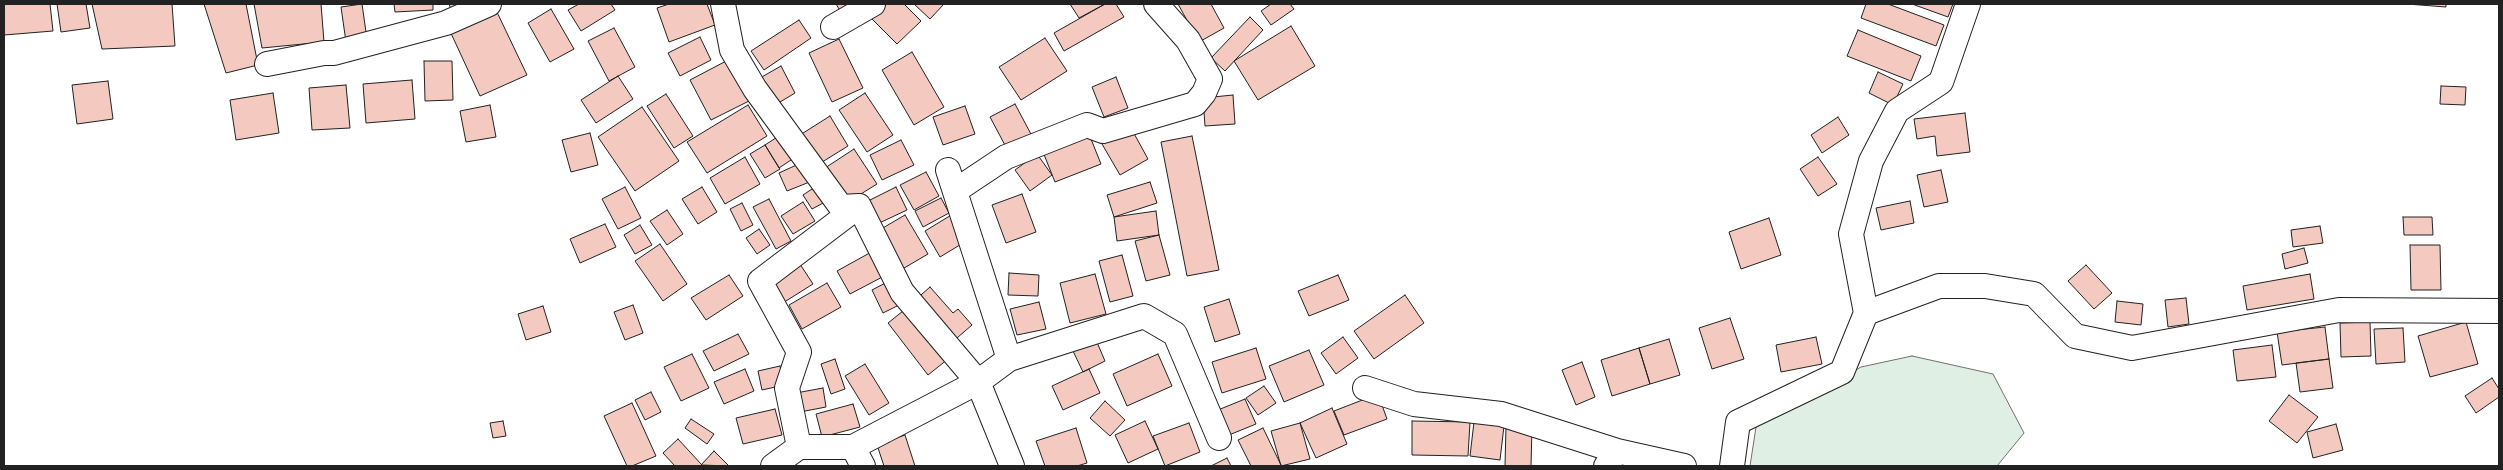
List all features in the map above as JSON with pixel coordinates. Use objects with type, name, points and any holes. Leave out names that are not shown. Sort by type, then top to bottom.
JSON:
[{"type":"street","points":[[267,64],[324,53],[334,53],[446,23],[489,4]]},
{"type":"street","points":[[723,4],[732,50],[755,88],[841,206],[859,206]]},
{"type":"street","points":[[833,28],[873,4]]},
{"type":"street","points":[[1009,359],[952,181],[1087,125],[1103,131],[1195,104],[1204,93],[1210,79],[1188,40],[1156,4]]},
{"type":"street","points":[[1732,466],[1738,422],[1842,372],[1866,312],[1851,234],[1871,161],[1897,111],[1941,82],[1968,4]]},
{"type":"street","points":[[859,206],[902,292],[978,382],[1012,466]]},
{"type":"street","points":[[799,447],[787,388],[799,352],[760,281],[859,206]]},
{"type":"street","points":[[1866,312],[1940,286],[1985,286],[2034,294],[2075,336],[2132,348],[2339,310],[2499,310]]},
{"type":"street","points":[[773,466],[799,447],[858,457],[978,382],[1009,359],[1144,316],[1175,334],[1220,438]]},
{"type":"street","points":[[1365,388],[1414,404],[1501,414],[1612,458],[1684,466]]},
{"type":"green space","points":[[1912,356],[1993,374],[2024,433],[1997,466],[1750,466],[1756,427],[1861,367]]},
{"type":"building","points":[[4,4],[50,4],[53,31],[4,35]]},
{"type":"building","points":[[57,4],[86,4],[90,28],[61,32]]},
{"type":"building","points":[[92,4],[172,4],[175,46],[102,49]]},
{"type":"building","points":[[204,4],[246,4],[258,65],[226,73]]},
{"type":"building","points":[[254,4],[321,4],[324,42],[262,48]]},
{"type":"building","points":[[362,4],[367,39],[346,42],[341,7]]},
{"type":"building","points":[[394,4],[433,4],[433,10],[395,12]]},
{"type":"building","points":[[449,4],[467,4],[452,12]]},
{"type":"building","points":[[579,4],[611,4],[615,10],[581,31],[568,10]]},
{"type":"building","points":[[669,4],[707,4],[715,25],[669,42],[657,8]]},
{"type":"building","points":[[836,4],[860,4],[842,14]]},
{"type":"building","points":[[887,4],[904,4],[921,21],[897,44],[871,18]]},
{"type":"building","points":[[914,4],[944,4],[930,19]]},
{"type":"building","points":[[1070,4],[1105,4],[1079,18]]},
{"type":"building","points":[[1105,4],[1116,4],[1124,17],[1064,51],[1054,33]]},
{"type":"building","points":[[1178,4],[1211,4],[1224,28],[1199,42]]},
{"type":"building","points":[[1271,4],[1290,4],[1294,9],[1271,25],[1261,11]]},
{"type":"building","points":[[1866,4],[1888,4],[1944,25],[1936,46],[1861,18]]},
{"type":"building","points":[[1912,4],[1953,4],[1948,17]]},
{"type":"building","points":[[2407,4],[2446,4],[2446,7]]},
{"type":"building","points":[[495,8],[527,75],[480,96],[449,29]]},
{"type":"building","points":[[551,9],[574,49],[550,62],[528,23]]},
{"type":"building","points":[[1250,17],[1263,30],[1225,71],[1211,58]]},
{"type":"building","points":[[799,20],[811,38],[764,70],[751,51]]},
{"type":"building","points":[[1291,26],[1315,66],[1258,100],[1234,61]]},
{"type":"building","points":[[614,28],[635,67],[609,81],[588,41]]},
{"type":"building","points":[[1858,30],[1921,56],[1911,81],[1847,56]]},
{"type":"building","points":[[700,37],[711,60],[680,76],[668,53]]},
{"type":"building","points":[[1045,38],[1067,71],[1021,100],[999,67]]},
{"type":"building","points":[[839,39],[863,88],[832,102],[809,53]]},
{"type":"building","points":[[912,52],[944,107],[914,125],[882,70]]},
{"type":"building","points":[[730,59],[751,100],[711,120],[690,80]]},
{"type":"building","points":[[424,61],[452,61],[453,100],[425,101]]},
{"type":"building","points":[[781,66],[795,93],[775,105],[760,78]]},
{"type":"building","points":[[1878,72],[1903,84],[1893,105],[1869,93]]},
{"type":"building","points":[[618,76],[633,99],[596,123],[581,100]]},
{"type":"building","points":[[1116,77],[1128,108],[1104,117],[1092,87]]},
{"type":"building","points":[[412,80],[415,119],[366,123],[363,84]]},
{"type":"building","points":[[108,81],[113,119],[77,124],[72,85]]},
{"type":"building","points":[[346,85],[350,128],[312,130],[309,88]]},
{"type":"building","points":[[2441,86],[2466,87],[2465,105],[2440,104]]},
{"type":"building","points":[[273,93],[279,133],[236,140],[230,100]]},
{"type":"building","points":[[865,93],[893,135],[867,152],[839,110]]},
{"type":"building","points":[[666,94],[693,136],[674,148],[647,106]]},
{"type":"building","points":[[1233,95],[1235,124],[1205,126],[1203,98]]},
{"type":"building","points":[[1015,104],[1032,136],[1007,149],[990,117]]},
{"type":"building","points":[[490,105],[496,137],[466,142],[460,111]]},
{"type":"building","points":[[748,105],[767,136],[707,173],[687,142]]},
{"type":"building","points":[[965,106],[975,134],[943,145],[933,117]]},
{"type":"building","points":[[642,107],[679,161],[635,191],[598,137]]},
{"type":"building","points":[[1965,113],[1970,152],[1937,156],[1935,136],[1917,139],[1914,119]]},
{"type":"building","points":[[830,116],[848,146],[819,164],[800,135]]},
{"type":"building","points":[[1838,117],[1849,135],[1822,153],[1811,135]]},
{"type":"building","points":[[1131,128],[1148,159],[1120,175],[1102,144]]},
{"type":"building","points":[[590,133],[598,165],[571,172],[562,140]]},
{"type":"building","points":[[782,134],[797,156],[779,168],[765,145]]},
{"type":"building","points":[[1089,134],[1101,164],[1055,182],[1043,152]]},
{"type":"building","points":[[1192,136],[1219,270],[1187,276],[1161,142]]},
{"type":"building","points":[[901,140],[914,165],[882,180],[870,155]]},
{"type":"building","points":[[765,145],[780,169],[765,178],[750,154]]},
{"type":"building","points":[[854,149],[877,184],[848,202],[825,168]]},
{"type":"building","points":[[1037,154],[1052,175],[1030,191],[1015,170]]},
{"type":"building","points":[[745,157],[760,184],[725,204],[710,178]]},
{"type":"building","points":[[1818,157],[1837,184],[1818,196],[1800,169]]},
{"type":"building","points":[[803,162],[812,181],[787,191],[779,173]]},
{"type":"building","points":[[1941,170],[1948,202],[1924,207],[1917,175]]},
{"type":"building","points":[[926,172],[939,196],[914,210],[900,185]]},
{"type":"building","points":[[1150,182],[1157,203],[1114,217],[1107,195]]},
{"type":"building","points":[[625,187],[641,218],[618,229],[602,199]]},
{"type":"building","points":[[702,187],[717,212],[698,224],[682,199]]},
{"type":"building","points":[[815,187],[825,202],[812,209],[803,195]]},
{"type":"building","points":[[896,187],[907,210],[875,225],[864,203]]},
{"type":"building","points":[[1022,194],[1036,232],[1006,243],[992,205]]},
{"type":"building","points":[[941,198],[949,213],[923,227],[915,211]]},
{"type":"building","points":[[769,199],[791,241],[776,249],[753,207]]},
{"type":"building","points":[[1910,201],[1914,223],[1881,230],[1876,208]]},
{"type":"building","points":[[803,202],[815,221],[793,234],[781,216]]},
{"type":"building","points":[[742,203],[753,225],[741,231],[730,209]]},
{"type":"building","points":[[667,210],[683,234],[667,245],[650,221]]},
{"type":"building","points":[[1156,211],[1159,235],[1117,241],[1114,217]]},
{"type":"building","points":[[953,214],[968,240],[940,257],[925,231]]},
{"type":"building","points":[[905,215],[928,254],[899,271],[876,232]]},
{"type":"building","points":[[2403,217],[2432,217],[2433,235],[2404,235]]},
{"type":"building","points":[[1769,218],[1781,255],[1741,269],[1729,232]]},
{"type":"building","points":[[605,224],[616,247],[580,263],[570,239]]},
{"type":"building","points":[[640,225],[652,245],[635,254],[624,235]]},
{"type":"building","points":[[2320,226],[2323,243],[2293,247],[2291,230]]},
{"type":"building","points":[[759,229],[770,245],[757,254],[746,238]]},
{"type":"building","points":[[1159,235],[1170,275],[1146,281],[1135,241]]},
{"type":"building","points":[[660,244],[687,284],[663,301],[635,261]]},
{"type":"building","points":[[2410,245],[2440,245],[2441,290],[2411,290]]},
{"type":"building","points":[[2304,248],[2308,263],[2285,269],[2282,254]]},
{"type":"building","points":[[875,250],[888,274],[850,294],[837,271]]},
{"type":"building","points":[[1122,255],[1133,296],[1110,302],[1099,261]]},
{"type":"building","points":[[798,261],[813,284],[778,306],[763,282]]},
{"type":"building","points":[[2086,265],[2112,293],[2094,309],[2068,281]]},
{"type":"building","points":[[1009,273],[1039,275],[1038,296],[1008,295]]},
{"type":"building","points":[[1095,274],[1106,314],[1070,323],[1060,283]]},
{"type":"building","points":[[2310,274],[2314,299],[2247,310],[2243,286]]},
{"type":"building","points":[[729,275],[743,296],[706,320],[691,298]]},
{"type":"building","points":[[1338,275],[1349,300],[1309,316],[1298,291]]},
{"type":"building","points":[[893,279],[905,302],[883,313],[872,290]]},
{"type":"building","points":[[827,283],[841,307],[802,329],[789,305]]},
{"type":"building","points":[[930,287],[953,313],[958,309],[972,325],[950,344],[913,302]]},
{"type":"building","points":[[1405,295],[1424,323],[1374,359],[1354,331]]},
{"type":"building","points":[[2186,298],[2189,324],[2168,327],[2165,300]]},
{"type":"building","points":[[1229,299],[1240,334],[1215,342],[1204,307]]},
{"type":"building","points":[[2117,301],[2143,304],[2141,325],[2115,322]]},
{"type":"building","points":[[1039,302],[1046,329],[1017,335],[1010,309]]},
{"type":"building","points":[[633,305],[643,333],[625,340],[614,312]]},
{"type":"building","points":[[543,306],[551,332],[526,340],[518,314]]},
{"type":"building","points":[[908,307],[948,359],[928,375],[888,323]]},
{"type":"building","points":[[1730,318],[1744,359],[1712,369],[1699,328]]},
{"type":"building","points":[[2370,322],[2371,356],[2341,357],[2340,323]]},
{"type":"building","points":[[2466,322],[2478,364],[2430,377],[2418,336]]},
{"type":"building","points":[[2325,327],[2329,359],[2282,365],[2277,332]]},
{"type":"building","points":[[2403,328],[2405,362],[2376,364],[2374,329]]},
{"type":"building","points":[[738,334],[749,354],[714,371],[703,351]]},
{"type":"building","points":[[1343,337],[1358,358],[1336,374],[1321,353]]},
{"type":"building","points":[[1816,337],[1822,364],[1781,372],[1776,345]]},
{"type":"building","points":[[1669,339],[1680,375],[1650,384],[1639,348]]},
{"type":"building","points":[[1096,340],[1105,361],[1083,372],[1073,351]]},
{"type":"building","points":[[2272,345],[2276,377],[2237,381],[2233,350]]},
{"type":"building","points":[[1256,348],[1266,379],[1222,393],[1212,362]]},
{"type":"building","points":[[1639,348],[1650,384],[1612,396],[1601,360]]},
{"type":"building","points":[[1309,350],[1324,385],[1284,402],[1269,366]]},
{"type":"building","points":[[692,354],[709,388],[681,401],[664,367]]},
{"type":"building","points":[[1158,354],[1172,386],[1127,406],[1113,374]]},
{"type":"building","points":[[835,359],[845,389],[831,394],[821,364]]},
{"type":"building","points":[[2329,359],[2333,388],[2300,392],[2296,363]]},
{"type":"building","points":[[1582,362],[1595,397],[1576,405],[1562,370]]},
{"type":"building","points":[[865,364],[889,403],[869,415],[845,376]]},
{"type":"building","points":[[780,366],[784,385],[762,390],[758,371]]},
{"type":"building","points":[[745,369],[754,391],[724,404],[714,382]]},
{"type":"building","points":[[1089,369],[1100,393],[1063,410],[1052,386]]},
{"type":"building","points":[[2492,378],[2499,389],[2499,397],[2476,413],[2465,396]]},
{"type":"building","points":[[1264,386],[1276,403],[1258,415],[1246,398]]},
{"type":"building","points":[[823,388],[826,407],[800,412],[796,393]]},
{"type":"building","points":[[651,392],[661,412],[645,420],[635,400]]},
{"type":"building","points":[[1378,394],[1387,419],[1344,435],[1334,411]]},
{"type":"building","points":[[2289,395],[2318,417],[2297,443],[2269,421]]},
{"type":"building","points":[[1245,399],[1256,424],[1229,435],[1218,410]]},
{"type":"building","points":[[1105,401],[1125,420],[1110,436],[1090,418]]},
{"type":"building","points":[[632,403],[656,456],[632,466],[627,466],[604,416]]},
{"type":"building","points":[[853,404],[860,427],[822,437],[816,414]]},
{"type":"building","points":[[1332,408],[1347,444],[1316,458],[1300,423]]},
{"type":"building","points":[[775,409],[782,435],[743,444],[736,418]]},
{"type":"building","points":[[691,419],[714,434],[707,444],[685,428]]},
{"type":"building","points":[[503,421],[506,436],[493,438],[490,423]]},
{"type":"building","points":[[1145,421],[1158,449],[1128,463],[1115,435]]},
{"type":"building","points":[[1412,421],[1470,422],[1468,456],[1412,455]]},
{"type":"building","points":[[1474,422],[1504,426],[1500,460],[1470,456]]},
{"type":"building","points":[[1189,423],[1200,452],[1165,466],[1153,436]]},
{"type":"building","points":[[1300,423],[1310,459],[1281,466],[1271,431]]},
{"type":"building","points":[[2336,424],[2343,450],[2313,458],[2307,432]]},
{"type":"building","points":[[1506,426],[1532,427],[1531,466],[1505,466]]},
{"type":"building","points":[[1076,428],[1087,463],[1077,466],[1045,466],[1036,441]]},
{"type":"building","points":[[1263,428],[1281,465],[1251,466],[1238,440]]},
{"type":"building","points":[[905,435],[915,466],[884,466],[877,445]]},
{"type":"building","points":[[678,439],[702,465],[675,466],[663,453]]},
{"type":"building","points":[[714,451],[729,466],[701,465]]},
{"type":"building","points":[[1227,458],[1231,466],[1211,466]]}]
